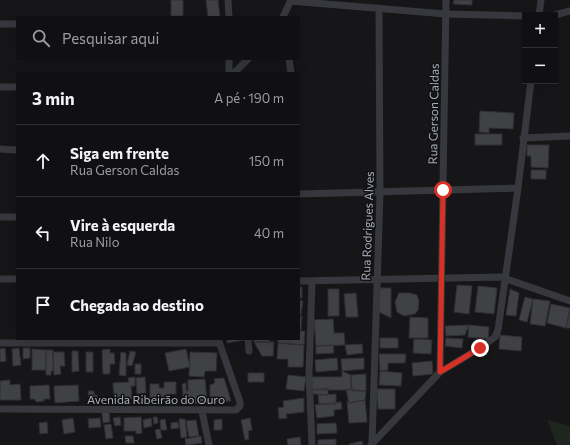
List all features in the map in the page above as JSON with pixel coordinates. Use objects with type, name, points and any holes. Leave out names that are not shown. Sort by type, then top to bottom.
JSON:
[{"type":"street","points":[[228,0],[229,16]]},
{"type":"street","points":[[284,16],[291,0],[446,14],[522,16]]},
{"type":"street","name":"Rua Gerson Caldas","points":[[440,372],[446,0]]},
{"type":"street","points":[[539,12],[541,0]]},
{"type":"street","name":"Rua Rodrigues Alves","points":[[371,445],[380,192],[379,9]]},
{"type":"street","points":[[558,14],[570,11]]},
{"type":"street","points":[[0,24],[16,24]]},
{"type":"street","points":[[229,60],[230,72]]},
{"type":"street","points":[[235,72],[247,60]]},
{"type":"street","points":[[289,60],[291,72]]},
{"type":"street","points":[[371,445],[440,372],[480,348],[495,337],[498,330],[510,256],[531,84]]},
{"type":"street","points":[[0,87],[16,87]]},
{"type":"street","points":[[523,138],[570,136]]},
{"type":"street","points":[[0,150],[16,150]]},
{"type":"street","points":[[300,194],[518,188]]},
{"type":"street","points":[[0,217],[16,217]]},
{"type":"street","points":[[300,281],[506,278],[570,301]]},
{"type":"street","points":[[0,279],[16,279]]},
{"type":"street","points":[[312,282],[309,374],[312,445]]},
{"type":"street","points":[[248,340],[249,351]]},
{"type":"street","points":[[0,343],[219,341]]},
{"type":"street","name":"Avenida Ribeirão do Ouro","points":[[0,409],[236,410],[240,406],[240,402],[219,341]]},
{"type":"street","points":[[202,411],[209,445]]},
{"type":"shaded area","points":[[547,420],[570,426],[570,445],[557,445]]},
{"type":"building","points":[[171,0],[183,0],[183,16],[171,16]]},
{"type":"building","points":[[206,0],[218,0],[220,16],[208,16]]},
{"type":"building","points":[[454,0],[472,0],[472,5],[453,4]]},
{"type":"building","points":[[480,111],[514,113],[513,129],[489,128],[489,133],[479,132]]},
{"type":"building","points":[[475,134],[502,134],[502,145],[475,145]]},
{"type":"building","points":[[527,145],[549,145],[548,168],[531,167],[531,156],[527,156]]},
{"type":"building","points":[[531,170],[546,170],[546,179],[531,179]]},
{"type":"building","points":[[457,285],[472,286],[469,314],[454,312]]},
{"type":"building","points":[[478,286],[497,288],[494,314],[475,312]]},
{"type":"building","points":[[300,287],[302,287],[302,298],[300,298]]},
{"type":"building","points":[[379,288],[391,288],[391,318],[379,312]]},
{"type":"building","points":[[328,289],[339,289],[339,316],[328,316]]},
{"type":"building","points":[[510,289],[519,293],[516,316],[506,315]]},
{"type":"building","points":[[356,293],[358,317],[346,317],[344,294]]},
{"type":"building","points":[[399,293],[417,295],[419,301],[418,310],[415,314],[404,316],[397,312],[395,302]]},
{"type":"building","points":[[525,297],[533,299],[527,322],[519,320]]},
{"type":"building","points":[[533,299],[550,301],[545,326],[530,324]]},
{"type":"building","points":[[300,300],[303,301],[300,314]]},
{"type":"building","points":[[551,304],[570,308],[566,328],[547,323]]},
{"type":"building","points":[[570,309],[570,328],[566,328]]},
{"type":"building","points":[[300,316],[302,316],[301,330]]},
{"type":"building","points":[[410,317],[428,318],[428,338],[409,338]]},
{"type":"building","points":[[333,319],[334,333],[344,333],[345,345],[316,346],[314,320]]},
{"type":"building","points":[[469,325],[489,327],[488,339],[468,337]]},
{"type":"building","points":[[469,325],[465,335],[446,336],[445,326]]},
{"type":"building","points":[[300,331],[305,331],[304,345],[278,343],[278,340],[300,340]]},
{"type":"building","points":[[500,335],[522,337],[521,351],[499,349]]},
{"type":"building","points":[[380,338],[398,338],[398,348],[380,348]]},
{"type":"building","points":[[446,338],[463,339],[462,348],[445,346]]},
{"type":"building","points":[[414,339],[432,340],[431,354],[413,353]]},
{"type":"building","points":[[227,340],[245,340],[227,343]]},
{"type":"building","points":[[253,340],[270,340],[269,342],[254,342]]},
{"type":"building","points":[[254,342],[274,342],[273,356],[262,356]]},
{"type":"building","points":[[278,343],[304,345],[303,367],[288,367],[288,359],[277,359]]},
{"type":"building","points":[[362,344],[363,353],[347,355],[345,345]]},
{"type":"building","points":[[333,345],[334,353],[316,354],[316,346]]},
{"type":"building","points":[[5,348],[6,361],[0,362],[0,349]]},
{"type":"building","points":[[19,348],[21,365],[13,366],[12,349]]},
{"type":"building","points":[[23,348],[30,348],[30,358],[23,359]]},
{"type":"building","points":[[32,349],[46,350],[46,370],[32,370]]},
{"type":"building","points":[[110,349],[110,353],[114,353],[115,364],[110,364],[110,374],[103,374],[102,350]]},
{"type":"building","points":[[186,349],[190,367],[169,371],[165,353]]},
{"type":"building","points":[[46,350],[53,350],[53,371],[51,371],[51,375],[46,375]]},
{"type":"building","points":[[72,351],[78,351],[79,371],[72,372]]},
{"type":"building","points":[[130,351],[136,352],[132,366],[127,365]]},
{"type":"building","points":[[53,352],[64,352],[65,366],[60,366],[61,374],[54,375]]},
{"type":"building","points":[[86,352],[93,352],[93,372],[86,372]]},
{"type":"building","points":[[121,352],[126,353],[126,376],[119,375]]},
{"type":"building","points":[[190,352],[217,353],[216,371],[205,371],[204,377],[189,376]]},
{"type":"building","points":[[379,354],[406,354],[405,363],[388,363],[388,370],[380,371]]},
{"type":"building","points":[[337,358],[338,370],[316,372],[315,360]]},
{"type":"building","points":[[364,358],[364,369],[342,371],[341,359]]},
{"type":"building","points":[[432,361],[433,374],[413,376],[412,363]]},
{"type":"building","points":[[135,364],[141,364],[141,374],[135,374]]},
{"type":"building","points":[[342,371],[351,375],[351,390],[311,390],[311,377],[342,377]]},
{"type":"building","points":[[380,371],[402,373],[401,386],[379,385]]},
{"type":"building","points":[[248,373],[264,373],[264,382],[248,382]]},
{"type":"building","points":[[366,374],[366,391],[352,391],[351,375]]},
{"type":"building","points":[[288,375],[306,377],[304,391],[286,389]]},
{"type":"building","points":[[135,377],[135,386],[131,386],[132,399],[114,400],[113,383],[129,382],[128,378]]},
{"type":"building","points":[[145,377],[146,393],[137,394],[136,378]]},
{"type":"building","points":[[224,378],[231,401],[216,402],[210,400],[210,385],[215,383],[214,379]]},
{"type":"building","points":[[205,379],[207,403],[184,404],[182,384],[186,383],[186,391],[188,391],[188,380]]},
{"type":"building","points":[[10,380],[10,385],[20,384],[21,400],[0,400],[0,381]]},
{"type":"building","points":[[164,382],[176,382],[176,394],[170,394],[170,401],[150,401],[150,384],[159,384],[159,388],[164,388]]},
{"type":"building","points":[[49,385],[50,399],[44,399],[44,401],[36,402],[35,399],[30,399],[30,386]]},
{"type":"building","points":[[78,385],[79,401],[55,403],[54,386]]},
{"type":"building","points":[[328,388],[328,395],[314,394],[311,390]]},
{"type":"building","points":[[346,389],[366,391],[365,400],[349,403]]},
{"type":"building","points":[[377,389],[395,389],[395,409],[378,409]]},
{"type":"building","points":[[88,391],[94,391],[94,395],[97,395],[98,401],[89,402]]},
{"type":"building","points":[[336,394],[336,404],[319,404],[318,395]]},
{"type":"building","points":[[304,398],[304,412],[286,414],[287,418],[279,419],[278,408],[284,407],[283,401]]},
{"type":"building","points":[[365,400],[367,422],[349,423],[347,401],[349,403]]},
{"type":"building","points":[[341,402],[342,409],[334,410],[334,416],[317,418],[315,405]]},
{"type":"building","points":[[109,412],[110,422],[103,423],[102,413]]},
{"type":"building","points":[[120,417],[121,425],[115,426],[113,418]]},
{"type":"building","points":[[141,417],[142,433],[136,434],[136,431],[124,431],[124,418]]},
{"type":"building","points":[[153,417],[157,417],[158,423],[154,424]]},
{"type":"building","points":[[73,418],[75,432],[64,434],[62,420]]},
{"type":"building","points":[[100,418],[101,427],[89,428],[88,419]]},
{"type":"building","points":[[151,418],[152,426],[144,428],[143,420]]},
{"type":"building","points":[[250,418],[252,430],[248,431],[249,439],[245,440],[241,420]]},
{"type":"building","points":[[165,419],[167,430],[161,430],[160,420]]},
{"type":"building","points":[[179,419],[185,419],[187,437],[181,438]]},
{"type":"building","points":[[222,419],[222,430],[214,430],[214,420]]},
{"type":"building","points":[[196,420],[199,436],[189,437],[186,421]]},
{"type":"building","points":[[47,422],[48,433],[40,434],[39,423]]},
{"type":"building","points":[[178,422],[179,428],[171,429],[171,423]]},
{"type":"building","points":[[336,423],[337,433],[317,434],[317,424]]},
{"type":"building","points":[[111,424],[113,438],[106,439],[104,425]]},
{"type":"building","points":[[160,429],[162,438],[157,439],[155,430]]},
{"type":"building","points":[[125,436],[133,436],[134,443],[126,443]]},
{"type":"building","points":[[201,436],[202,443],[186,445],[185,439]]},
{"type":"building","points":[[300,437],[301,445],[288,445],[287,439]]},
{"type":"building","points":[[336,439],[336,445],[318,445],[318,440]]},
{"type":"building","points":[[362,441],[363,445],[349,444]]},
{"type":"route","points":[[443,190],[440,372],[480,348]]}]
